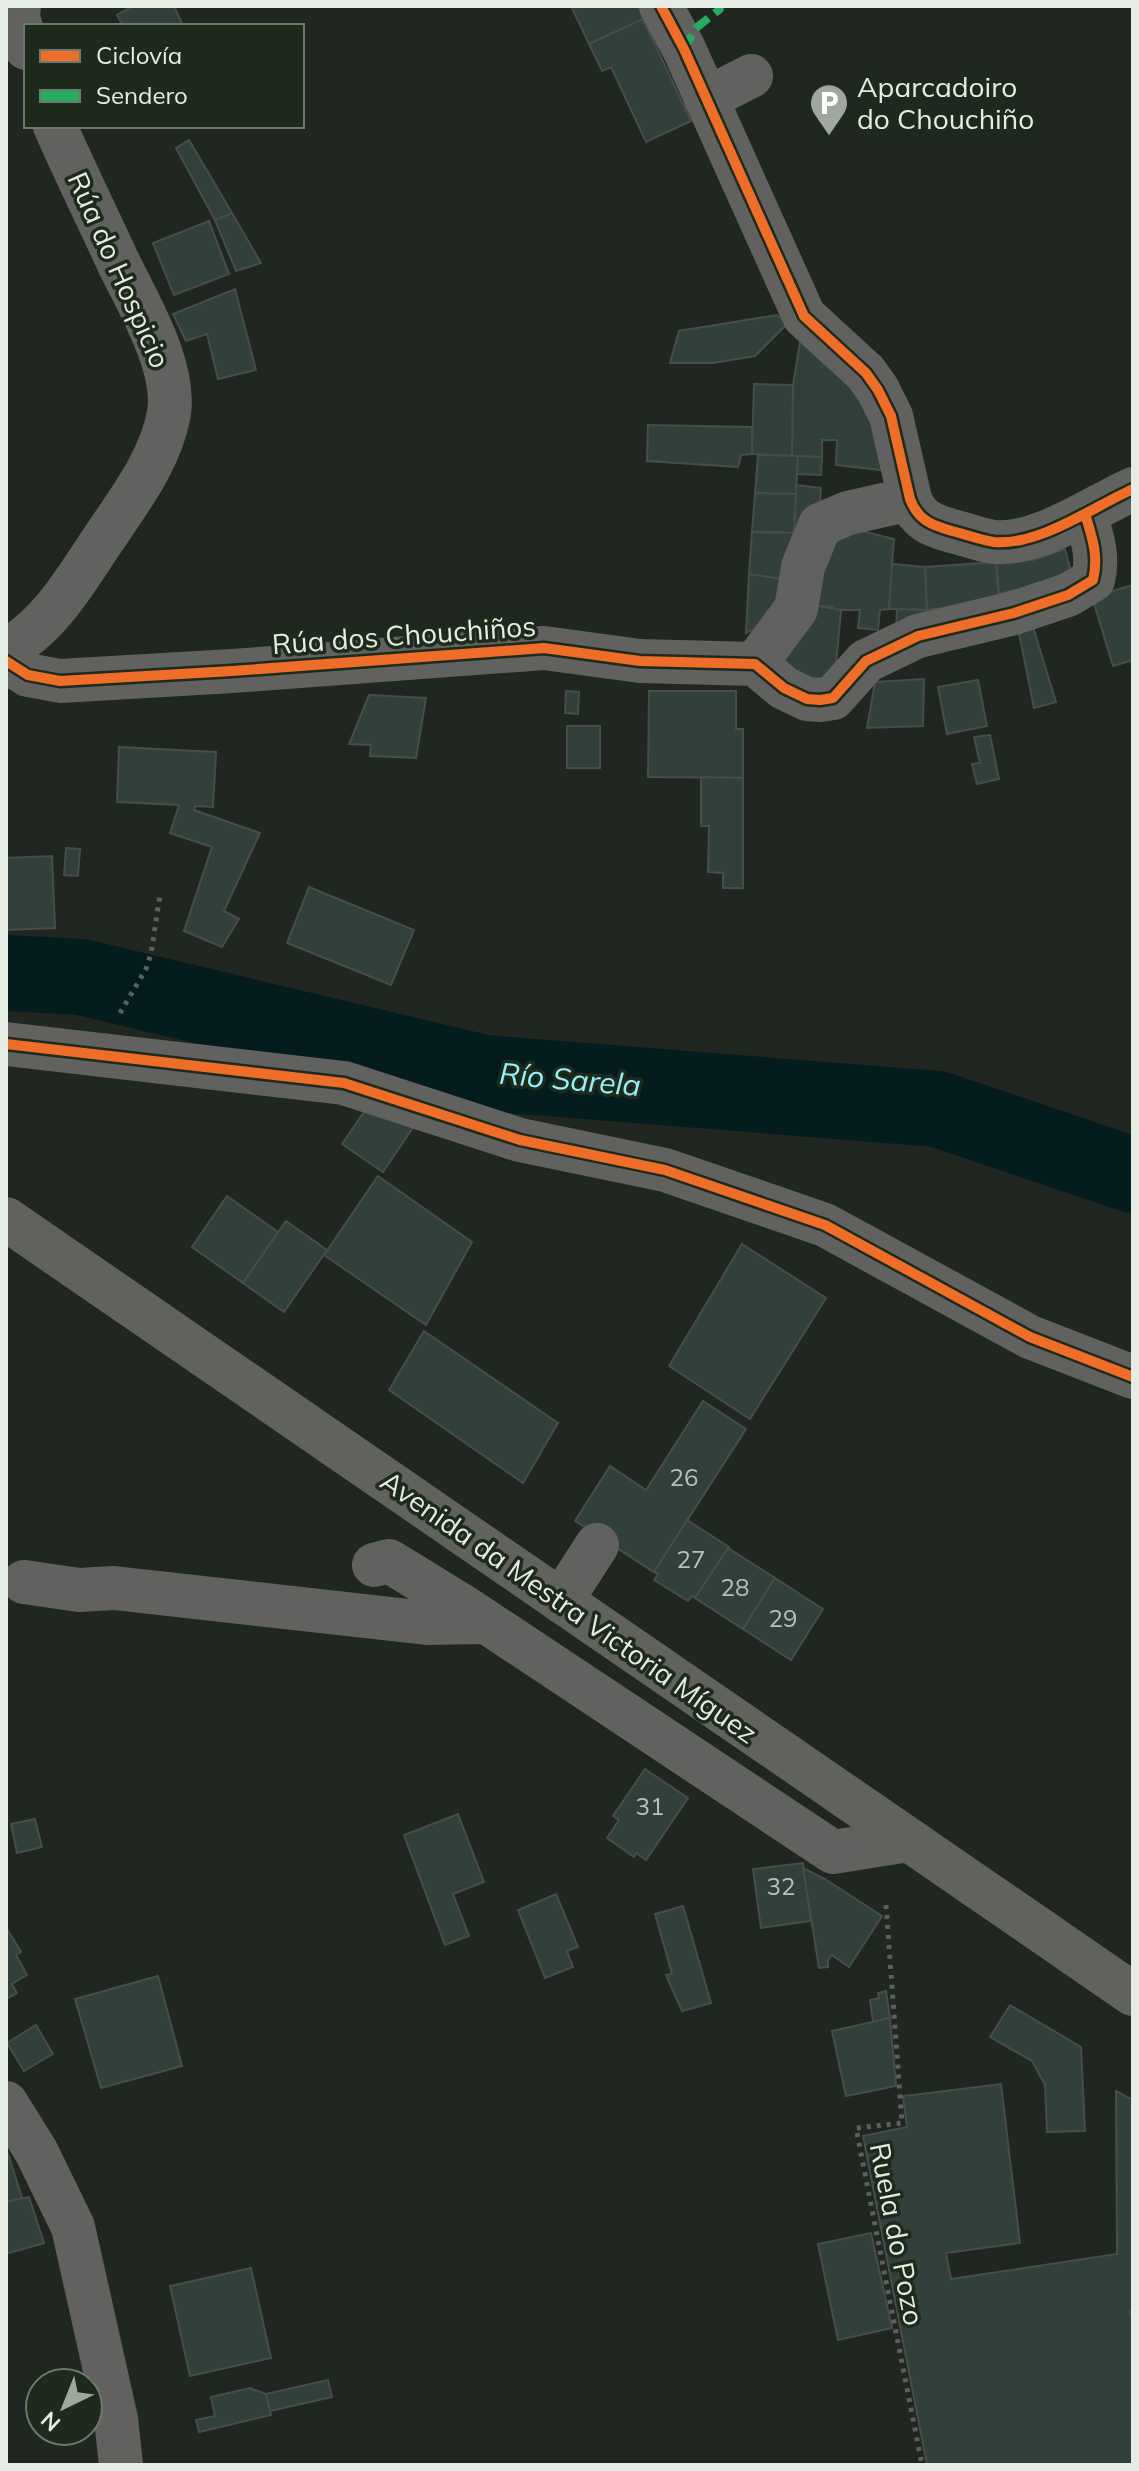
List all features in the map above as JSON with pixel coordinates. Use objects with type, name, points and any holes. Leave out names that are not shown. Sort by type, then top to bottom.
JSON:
[{"type":"main road","name":"Avenida da Mestra Victoria Míguez","points":[[6,1219],[1133,1994]]},
{"type":"street","points":[[19,6],[18,16],[24,40]]},
{"type":"street","points":[[661,6],[804,316],[866,373],[878,390],[891,416],[910,499],[922,520],[993,542],[1010,541],[1029,537],[1085,514],[1133,489]]},
{"type":"street","points":[[706,99],[751,76]]},
{"type":"street","name":"Rúa do Hospicio","points":[[6,650],[38,627],[80,574],[133,495],[153,459],[166,428],[169,409],[168,386],[151,330],[56,128]]},
{"type":"street","points":[[910,499],[848,513],[820,525],[803,567],[796,609],[755,664],[784,688],[807,699],[833,698],[866,661],[918,636],[1014,613],[1068,595],[1093,580],[1097,564],[1085,514]]},
{"type":"street","name":"Rúa dos Chouchiños","points":[[6,661],[28,675],[60,681],[544,648],[640,661],[755,664]]},
{"type":"street","points":[[6,1044],[344,1083],[520,1140],[665,1170],[825,1225],[1030,1337],[1133,1377]]},
{"type":"street","points":[[561,1601],[597,1545]]},
{"type":"street","points":[[374,1565],[389,1561],[833,1852],[908,1840]]},
{"type":"street","points":[[24,1582],[79,1590],[114,1588],[427,1623],[486,1622]]},
{"type":"street","points":[[6,2103],[36,2151],[73,2227],[116,2419],[121,2465]]},
{"type":"path","points":[[115,1021],[146,969],[160,895]]},
{"type":"building","points":[[133,6],[174,6],[182,24],[122,24],[117,15]]},
{"type":"building","points":[[571,6],[638,6],[644,19],[589,44]]},
{"type":"building","points":[[643,19],[691,121],[646,142],[611,67],[602,71],[589,44]]},
{"type":"building","points":[[189,140],[232,213],[215,220],[176,148]]},
{"type":"building","points":[[232,213],[261,263],[236,271],[215,220]]},
{"type":"building","points":[[209,221],[229,274],[174,295],[153,243]]},
{"type":"building","points":[[235,289],[256,370],[218,379],[207,334],[186,341],[173,314]]},
{"type":"building","points":[[777,315],[787,324],[755,356],[713,363],[670,363],[679,331]]},
{"type":"building","points":[[801,336],[869,404],[890,471],[836,465],[837,440],[822,440],[822,457],[792,456],[793,385]]},
{"type":"building","points":[[754,384],[793,385],[792,456],[752,454]]},
{"type":"building","points":[[648,425],[752,427],[752,454],[741,455],[738,467],[647,461]]},
{"type":"building","points":[[758,455],[798,456],[796,494],[755,493]]},
{"type":"building","points":[[798,456],[822,457],[821,475],[797,474]]},
{"type":"building","points":[[796,485],[821,488],[819,520],[794,533]]},
{"type":"building","points":[[755,493],[796,494],[794,533],[752,532]]},
{"type":"building","points":[[846,527],[894,539],[889,609],[880,610],[878,630],[858,628],[860,610],[836,610],[812,605],[831,531]]},
{"type":"building","points":[[752,532],[802,533],[794,581],[749,574]]},
{"type":"building","points":[[1065,549],[1072,576],[999,594],[996,562],[1033,560]]},
{"type":"building","points":[[996,562],[999,601],[927,610],[925,567]]},
{"type":"building","points":[[892,564],[925,567],[927,610],[889,609]]},
{"type":"building","points":[[749,574],[794,581],[791,611],[746,633]]},
{"type":"building","points":[[1133,585],[1133,660],[1113,666],[1092,597]]},
{"type":"building","points":[[812,605],[841,610],[834,687],[791,681],[782,646]]},
{"type":"building","points":[[897,609],[927,610],[926,632],[896,629]]},
{"type":"building","points":[[1033,627],[1056,702],[1034,708],[1019,633]]},
{"type":"building","points":[[924,679],[923,726],[867,728],[875,682]]},
{"type":"building","points":[[978,680],[987,726],[947,734],[938,687]]},
{"type":"building","points":[[566,691],[579,692],[578,714],[565,713]]},
{"type":"building","points":[[649,691],[736,691],[736,729],[743,729],[743,778],[648,777]]},
{"type":"building","points":[[369,695],[426,698],[416,758],[370,756],[371,745],[349,744]]},
{"type":"building","points":[[567,726],[600,726],[600,768],[567,768]]},
{"type":"building","points":[[990,735],[999,779],[977,784],[972,764],[980,763],[974,737]]},
{"type":"building","points":[[119,747],[216,752],[213,807],[195,806],[194,810],[260,833],[224,911],[239,919],[222,947],[184,931],[212,847],[170,833],[179,805],[117,802]]},
{"type":"building","points":[[701,777],[743,778],[743,888],[723,888],[723,873],[708,872],[709,826],[701,826]]},
{"type":"building","points":[[66,848],[80,849],[78,876],[64,875]]},
{"type":"building","points":[[52,856],[55,928],[6,930],[6,858]]},
{"type":"building","points":[[309,887],[414,930],[391,985],[287,943]]},
{"type":"building","points":[[368,1106],[418,1120],[383,1172],[342,1144]]},
{"type":"building","points":[[378,1176],[472,1242],[426,1325],[324,1255]]},
{"type":"building","points":[[227,1196],[278,1232],[243,1283],[192,1247]]},
{"type":"building","points":[[286,1221],[327,1250],[284,1312],[243,1283]]},
{"type":"building","points":[[742,1244],[826,1298],[750,1419],[669,1366]]},
{"type":"building","points":[[424,1331],[558,1423],[523,1483],[389,1390]]},
{"type":"building","points":[[703,1401],[746,1429],[654,1572],[575,1521],[610,1466],[646,1490]]},
{"type":"building","points":[[687,1520],[729,1547],[695,1598],[692,1596],[688,1601],[654,1580],[658,1574],[654,1572]]},
{"type":"building","points":[[728,1548],[775,1578],[743,1629],[695,1598]]},
{"type":"building","points":[[775,1578],[823,1609],[791,1660],[743,1629]]},
{"type":"building","points":[[645,1769],[688,1798],[646,1860],[636,1853],[634,1857],[607,1838],[619,1820],[613,1816]]},
{"type":"building","points":[[458,1814],[484,1882],[453,1894],[469,1936],[445,1945],[404,1835]]},
{"type":"building","points":[[35,1819],[42,1847],[17,1853],[11,1824]]},
{"type":"building","points":[[803,1863],[811,1921],[761,1928],[753,1869]]},
{"type":"building","points":[[803,1868],[882,1916],[849,1967],[832,1955],[828,1967],[819,1968]]},
{"type":"building","points":[[556,1894],[578,1947],[567,1951],[573,1967],[545,1978],[518,1910]]},
{"type":"building","points":[[683,1906],[711,2003],[682,2011],[666,1975],[672,1974],[655,1914]]},
{"type":"building","points":[[7,1929],[21,1952],[16,1955],[27,1975],[12,1984],[17,1993],[6,1999]]},
{"type":"building","points":[[158,1976],[182,2066],[101,2088],[75,1999]]},
{"type":"building","points":[[886,1991],[890,2018],[873,2022],[870,2000],[879,1998],[878,1993]]},
{"type":"building","points":[[1010,2005],[1081,2047],[1085,2131],[1047,2132],[1045,2085],[1032,2061],[990,2037]]},
{"type":"building","points":[[890,2018],[896,2086],[846,2096],[832,2031]]},
{"type":"building","points":[[36,2025],[53,2054],[24,2071],[7,2043]]},
{"type":"building","points":[[1001,2084],[1020,2243],[946,2253],[951,2279],[1117,2254],[1116,2091],[1133,2100],[1133,2310],[1130,2311],[1133,2327],[1133,2465],[927,2465],[863,2136],[907,2127],[903,2096]]},
{"type":"building","points":[[6,2147],[22,2198],[6,2202]]},
{"type":"building","points":[[29,2197],[44,2243],[6,2254],[6,2202]]},
{"type":"building","points":[[871,2233],[892,2328],[838,2340],[818,2244]]},
{"type":"building","points":[[251,2268],[271,2358],[190,2376],[170,2286]]},
{"type":"building","points":[[328,2380],[332,2397],[270,2411],[266,2394]]},
{"type":"building","points":[[250,2388],[266,2394],[271,2415],[199,2432],[196,2420],[215,2416],[211,2397]]},
{"type":"waterway","name":"Río Sarela","points":[[6,973],[81,977],[484,1073],[938,1109],[1133,1175]]},
{"type":"marked path","points":[[684,49],[696,28],[720,9],[719,6]]},
{"type":"cycle path","points":[[661,6],[684,49],[804,316],[866,373],[878,390],[891,416],[910,499],[921,517],[938,526],[978,538],[1011,542],[1047,532],[1133,489]]},
{"type":"cycle path","points":[[6,661],[28,675],[60,681],[544,648],[640,661],[755,664],[784,688],[807,699],[820,700],[833,698],[866,661],[918,636],[1014,613],[1068,595],[1093,580],[1095,555],[1085,514]]},
{"type":"cycle path","points":[[6,1044],[344,1083],[520,1140],[665,1170],[825,1225],[1030,1337],[1133,1377]]},
{"type":"place","name":"Aparcadoiro do Chouchiño","points":[[829,137]]}]
